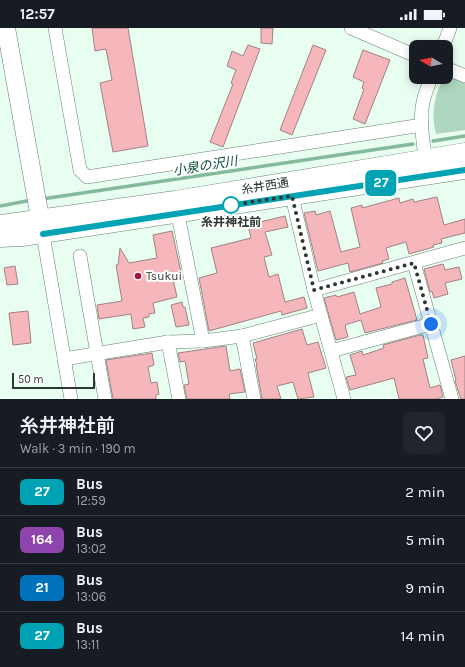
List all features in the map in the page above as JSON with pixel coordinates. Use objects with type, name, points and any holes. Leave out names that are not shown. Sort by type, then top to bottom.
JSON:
[{"type":"street","points":[[6,28],[71,399]]},
{"type":"street","points":[[55,28],[80,170],[87,177],[422,125]]},
{"type":"street","points":[[351,28],[409,53]]},
{"type":"street","points":[[446,40],[450,28]]},
{"type":"street","points":[[453,71],[465,76]]},
{"type":"street","points":[[427,167],[422,125],[424,99],[429,84]]},
{"type":"street","name":"糸井西通","points":[[39,213],[176,206],[427,167],[465,152]]},
{"type":"street","name":"糸井西通","points":[[427,167],[465,170]]},
{"type":"street","points":[[290,189],[314,290],[344,399]]},
{"type":"street","points":[[176,206],[203,341]]},
{"type":"street","points":[[0,224],[39,213]]},
{"type":"street","points":[[0,238],[22,237],[39,213]]},
{"type":"street","points":[[314,290],[465,248]]},
{"type":"street","points":[[80,256],[105,399]]},
{"type":"street","points":[[414,263],[452,399]]},
{"type":"street","points":[[64,359],[168,342],[203,341],[242,336],[321,315]]},
{"type":"street","points":[[331,351],[431,324]]},
{"type":"street","points":[[242,336],[254,399]]},
{"type":"street","points":[[168,342],[179,399]]},
{"type":"green space","points":[[453,78],[465,83],[465,130],[436,134],[434,127],[434,105],[441,84],[453,84]]},
{"type":"building","points":[[92,28],[128,28],[148,146],[113,152],[100,83],[112,80],[106,49],[95,51]]},
{"type":"building","points":[[261,28],[273,28],[272,44],[261,43]]},
{"type":"building","points":[[248,45],[260,49],[223,147],[210,142],[233,84],[231,83],[236,70],[227,66],[232,51],[243,56]]},
{"type":"building","points":[[313,45],[326,50],[292,135],[280,130]]},
{"type":"building","points":[[363,50],[390,60],[365,124],[353,119],[364,89],[362,88],[364,82],[353,77]]},
{"type":"building","points":[[437,197],[444,225],[465,219],[465,233],[441,239],[442,243],[433,245],[434,247],[409,254],[406,242],[386,248],[389,259],[382,261],[383,263],[350,272],[348,263],[318,271],[304,213],[315,211],[316,215],[330,211],[341,252],[360,247],[351,208],[362,205],[362,208],[399,198],[400,203],[413,199],[414,202]]},
{"type":"building","points":[[285,216],[288,227],[265,232],[272,255],[264,257],[269,277],[278,274],[285,302],[304,297],[307,308],[282,315],[281,311],[209,331],[199,278],[217,273],[211,248],[251,238],[247,221],[255,219],[256,223]]},
{"type":"building","points":[[172,231],[182,277],[173,279],[177,297],[153,303],[155,313],[149,314],[149,317],[143,318],[145,327],[133,329],[131,314],[99,319],[97,305],[122,301],[116,265],[118,265],[120,248],[129,263],[157,258],[153,235]]},
{"type":"building","points":[[443,264],[445,270],[459,267],[462,279],[445,283],[448,294],[434,298],[432,291],[430,292],[424,269]]},
{"type":"building","points":[[15,266],[18,284],[7,285],[4,268]]},
{"type":"building","points":[[405,278],[417,320],[365,333],[361,320],[345,325],[348,337],[336,340],[324,298],[336,295],[337,297],[354,292],[360,314],[381,307],[376,288],[392,284],[392,282]]},
{"type":"building","points":[[182,302],[183,307],[185,307],[189,325],[176,327],[171,305]]},
{"type":"building","points":[[28,311],[31,343],[13,345],[9,313]]},
{"type":"building","points":[[302,329],[307,345],[318,342],[326,368],[308,373],[314,397],[298,399],[293,382],[277,386],[281,399],[262,399],[255,359],[257,359],[253,343]]},
{"type":"building","points":[[423,335],[428,358],[423,359],[430,388],[440,385],[443,397],[436,399],[399,399],[394,378],[350,390],[346,377],[356,375],[350,355],[362,351],[363,355],[384,348],[383,345]]},
{"type":"building","points":[[226,346],[230,371],[240,369],[245,392],[229,394],[230,399],[187,399],[184,385],[189,384],[185,361],[180,362],[178,353]]},
{"type":"building","points":[[152,353],[154,365],[148,367],[151,383],[157,382],[159,394],[156,395],[156,399],[113,399],[106,360]]},
{"type":"building","points":[[465,356],[465,399],[461,399],[455,381],[451,360]]},
{"type":"waterway","name":"小泉の沢川","points":[[433,141],[465,136]]},
{"type":"waterway","name":"小泉の沢川","points":[[42,199],[413,144]]},
{"type":"waterway","name":"小泉の沢川","points":[[0,206],[32,200]]},
{"type":"bus line","name":"27","points":[[43,234],[465,170]]},
{"type":"place","name":"糸井神社前","points":[[231,205]]},
{"type":"place","name":"Tsukui","points":[[138,276]]},
{"type":"route","points":[[231,205],[292,196],[314,290],[414,263],[431,324]]}]
